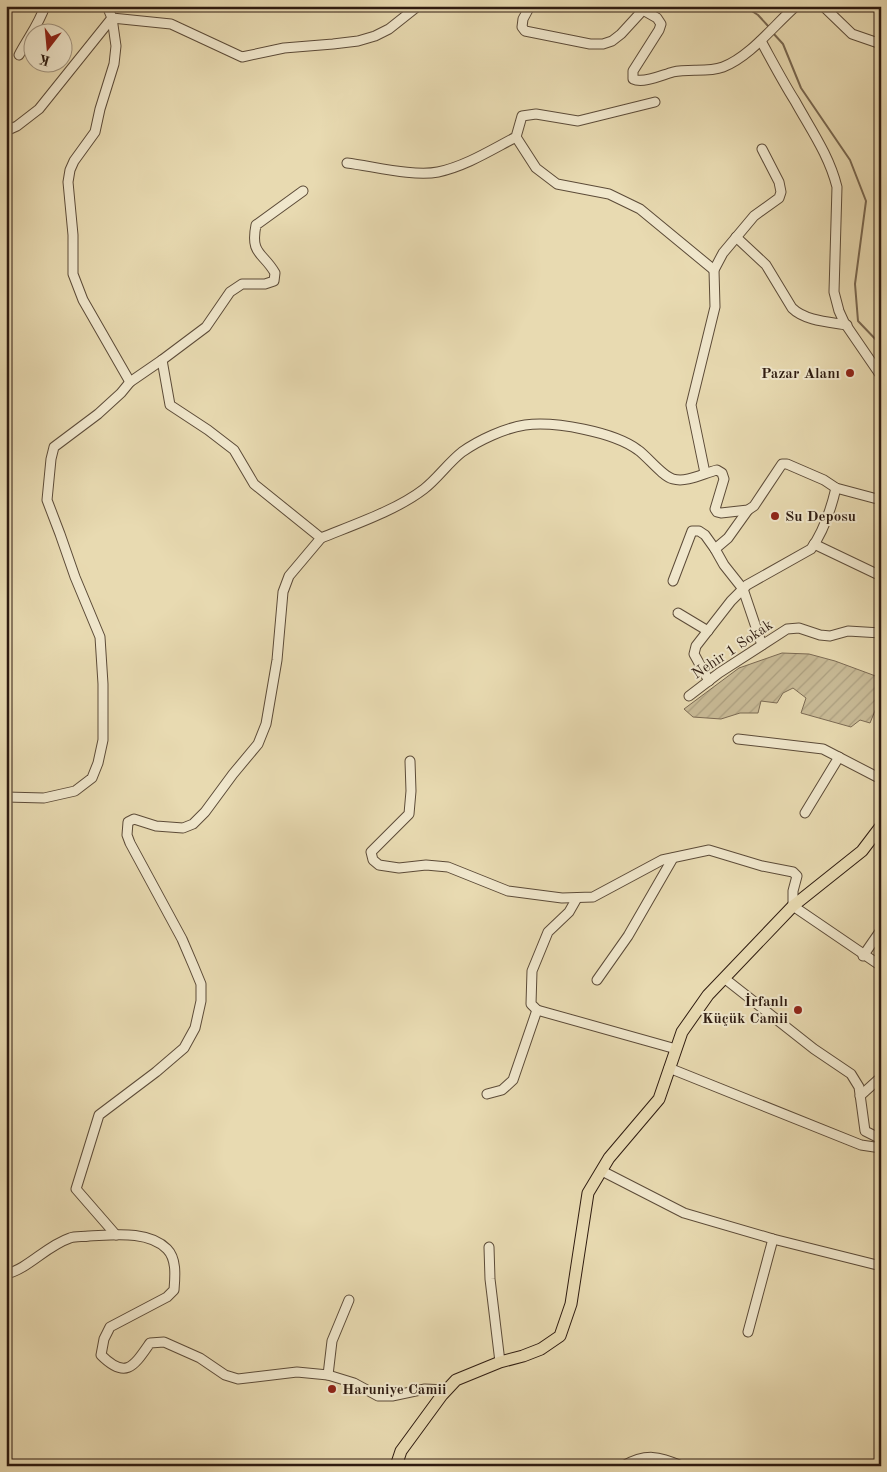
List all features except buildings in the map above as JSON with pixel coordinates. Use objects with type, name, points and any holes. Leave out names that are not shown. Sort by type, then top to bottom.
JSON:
[{"type":"main road","points":[[396,1466],[401,1451],[456,1380],[500,1362],[541,1349],[560,1336],[571,1304],[588,1193],[609,1158],[659,1098],[682,1032],[708,996],[792,906],[862,851],[881,826]]},
{"type":"street","points":[[19,55],[28,37],[40,21],[45,6]]},
{"type":"street","points":[[107,6],[112,18],[116,46],[114,64],[95,132],[74,161],[68,182],[73,235],[73,274],[83,300],[130,382]]},
{"type":"street","points":[[112,18],[171,24],[242,57],[284,48],[333,44],[375,36],[405,18],[418,6]]},
{"type":"street","points":[[530,6],[523,19],[522,27],[525,31],[533,34],[553,35],[590,44],[603,44],[612,41],[643,10],[657,18],[661,24],[659,30],[633,71],[633,79],[637,81],[677,71],[704,71],[723,67],[737,60],[796,6]]},
{"type":"street","points":[[823,6],[852,34],[881,44]]},
{"type":"street","points":[[6,131],[17,126],[39,109],[112,18]]},
{"type":"street","points":[[763,38],[795,102],[815,133],[834,174],[837,187],[834,292],[839,311],[881,376]]},
{"type":"street","points":[[347,163],[420,174],[438,172],[470,161],[516,137],[522,116],[536,114],[578,121],[655,102]]},
{"type":"street","points":[[516,137],[536,168],[557,184],[609,194],[640,209],[714,270]]},
{"type":"street","points":[[705,473],[691,405],[715,307],[714,270],[723,253],[754,216],[778,198],[781,192],[762,149]]},
{"type":"street","points":[[6,797],[44,798],[75,791],[92,778],[104,740],[100,637],[74,577],[47,500],[54,447],[98,414],[130,382],[206,327],[230,292],[242,284],[265,284],[274,281],[275,273],[256,249],[253,238],[256,225],[303,191]]},
{"type":"street","points":[[736,237],[766,265],[796,312],[814,319],[847,325]]},
{"type":"street","points":[[162,360],[170,405],[234,450],[254,484],[321,538]]},
{"type":"street","points":[[116,1235],[76,1189],[100,1115],[184,1048],[195,1028],[201,1001],[201,984],[182,939],[130,843],[127,835],[128,822],[134,819],[156,826],[183,828],[193,824],[205,812],[258,744],[266,724],[277,660],[283,592],[289,576],[321,538],[387,510],[423,489],[463,452],[499,432],[526,425],[564,425],[621,441],[634,447],[672,479],[685,479],[717,470],[722,473],[724,479],[716,509],[717,512],[748,510]]},
{"type":"street","points":[[715,548],[728,538],[748,510],[759,500],[782,464],[794,467],[836,488],[881,500]]},
{"type":"street","points":[[709,681],[694,654],[696,646],[731,601],[747,585],[811,549],[831,509],[836,488]]},
{"type":"street","points":[[673,581],[692,531],[699,531],[715,548],[724,565],[743,589],[762,646]]},
{"type":"street","points":[[814,544],[881,576]]},
{"type":"street","points":[[678,613],[708,631]]},
{"type":"street","name":"Nehir 1 Sokak","points":[[689,696],[787,629],[799,628],[830,636],[848,631],[881,633]]},
{"type":"street","points":[[738,739],[824,748],[881,779]]},
{"type":"street","points":[[805,813],[839,757]]},
{"type":"street","points":[[410,761],[412,791],[409,814],[372,852],[373,860],[379,865],[399,868],[426,865],[448,867],[508,891],[562,898],[577,898],[593,897],[662,860],[709,850],[762,866],[793,872],[796,876],[792,906],[863,956],[881,966]]},
{"type":"street","points":[[597,980],[628,936],[673,858]]},
{"type":"street","points":[[577,898],[569,912],[548,932],[532,971],[531,1004],[537,1010],[676,1049]]},
{"type":"street","points":[[863,956],[881,930]]},
{"type":"street","points":[[724,978],[814,1049],[852,1074],[859,1087],[865,1131],[881,1139]]},
{"type":"street","points":[[487,1094],[502,1090],[513,1080],[537,1010]]},
{"type":"street","points":[[670,1068],[861,1144],[881,1148]]},
{"type":"street","points":[[860,1096],[881,1077]]},
{"type":"street","points":[[602,1171],[684,1213],[773,1239],[881,1266]]},
{"type":"street","points":[[6,1274],[15,1272],[56,1244],[71,1238],[116,1235],[137,1236],[155,1241],[168,1250],[174,1261],[174,1290],[167,1297],[110,1327],[104,1340],[101,1355],[109,1363],[122,1368],[130,1368],[139,1360],[150,1343],[164,1342],[200,1358],[224,1375],[238,1379],[297,1372],[328,1375],[354,1383],[378,1396],[392,1396],[425,1389],[447,1390]]},
{"type":"street","points":[[748,1332],[773,1239]]},
{"type":"street","points":[[489,1247],[490,1279],[500,1362]]},
{"type":"street","points":[[328,1375],[332,1341],[349,1300]]},
{"type":"street","points":[[623,1466],[640,1457],[661,1457],[682,1466]]},
{"type":"shaded area","points":[[782,653],[809,654],[835,661],[881,678],[881,701],[879,701],[870,723],[860,720],[851,727],[801,713],[806,698],[793,688],[783,693],[777,703],[761,701],[758,713],[740,713],[721,719],[693,717],[684,709],[739,668]]},
{"type":"waterway","points":[[744,6],[758,15],[769,27]]},
{"type":"waterway","points":[[773,33],[783,44],[801,88],[850,160],[866,201],[855,284],[858,321],[881,345]]},
{"type":"place","name":"Pazar Alanı","points":[[850,373]]},
{"type":"place","name":"Su Deposu","points":[[775,516]]},
{"type":"place","name":"İrfanlı Küçük Camii","points":[[798,1010]]},
{"type":"place","name":"Haruniye Camii","points":[[332,1389]]}]
